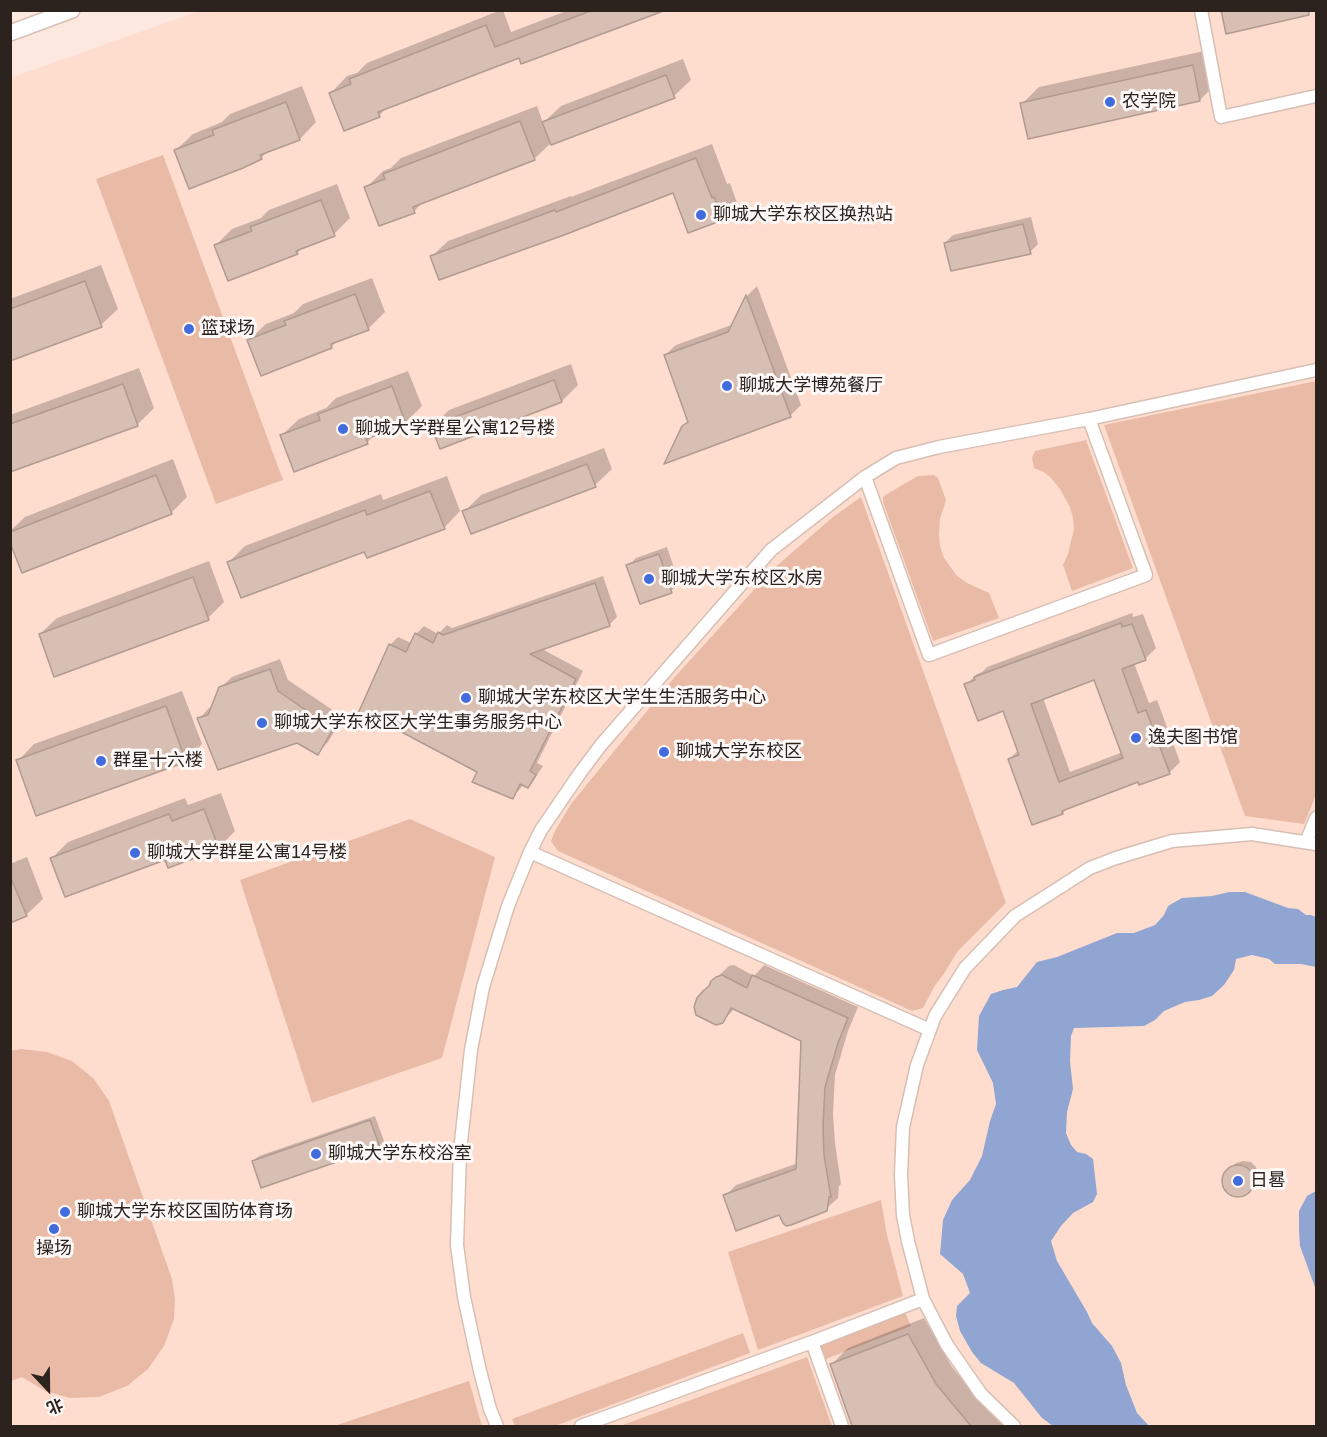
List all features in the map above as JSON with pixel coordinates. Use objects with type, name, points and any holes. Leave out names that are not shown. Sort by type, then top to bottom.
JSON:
[{"type":"street","points":[[10,33],[72,10]]},
{"type":"street","points":[[1200,10],[1221,117],[1317,96]]},
{"type":"street","points":[[497,1426],[480,1371],[464,1297],[457,1245],[460,1151],[471,1050],[483,987],[508,906],[530,852],[548,820],[580,773],[771,550],[865,477],[896,458],[939,447],[1089,419],[1317,370]]},
{"type":"street","points":[[865,477],[929,655],[1146,575],[1089,419]]},
{"type":"street","points":[[1014,1426],[981,1394],[947,1345],[923,1299],[908,1241],[903,1215],[901,1175],[903,1128],[917,1065],[935,1016],[965,968],[1015,916],[1090,868],[1172,840],[1252,834],[1311,843],[1317,818]]},
{"type":"street","points":[[530,852],[930,1030]]},
{"type":"street","points":[[581,1426],[923,1299]]},
{"type":"street","points":[[812,1342],[842,1426]]},
{"type":"shaded area","name":"聊城大学东校区","points":[[199,11],[1316,11],[1316,1426],[11,1426],[10,78]]},
{"type":"shaded area","name":"篮球场","points":[[163,155],[283,480],[216,504],[96,179]]},
{"type":"shaded area","points":[[1316,381],[1316,795],[1304,824],[1245,816],[1104,425]]},
{"type":"shaded area","points":[[1086,440],[1133,568],[1072,591],[1063,565],[1074,529],[1070,507],[1051,478],[1034,468],[1032,458],[1035,451]]},
{"type":"shaded area","points":[[934,475],[938,478],[946,500],[940,519],[939,534],[944,558],[957,576],[989,593],[999,618],[933,641],[883,497],[918,476]]},
{"type":"shaded area","points":[[861,497],[1006,903],[957,952],[923,1008],[912,1011],[558,851],[551,841],[571,804],[673,679],[772,570],[833,517]]},
{"type":"shaded area","points":[[410,819],[495,857],[442,1058],[312,1103],[240,880]]},
{"type":"shaded area","points":[[21,1049],[47,1052],[72,1061],[94,1079],[109,1101],[172,1279],[175,1299],[174,1319],[164,1346],[148,1369],[127,1386],[99,1397],[70,1398],[45,1391],[22,1377],[11,1381],[10,1051]]},
{"type":"shaded area","points":[[881,1200],[887,1235],[903,1296],[758,1350],[728,1252]]},
{"type":"shaded area","points":[[905,1312],[911,1326],[826,1359],[820,1345]]},
{"type":"shaded area","points":[[743,1333],[750,1353],[555,1426],[515,1426],[512,1419]]},
{"type":"shaded area","points":[[807,1357],[832,1426],[620,1426]]},
{"type":"shaded area","points":[[469,1381],[482,1426],[334,1426]]},
{"type":"water","points":[[1229,892],[1245,892],[1316,917],[1316,967],[1301,964],[1275,964],[1269,959],[1252,955],[1236,959],[1234,970],[1224,985],[1212,996],[1185,1002],[1164,1011],[1144,1026],[1074,1028],[1071,1036],[1070,1061],[1073,1089],[1067,1112],[1066,1133],[1077,1152],[1093,1159],[1097,1194],[1093,1202],[1073,1213],[1051,1241],[1057,1261],[1092,1323],[1112,1346],[1121,1363],[1126,1385],[1137,1413],[1149,1426],[1053,1426],[1042,1418],[1014,1383],[981,1363],[972,1352],[960,1331],[956,1316],[957,1306],[970,1293],[963,1274],[940,1254],[943,1220],[952,1200],[970,1180],[982,1156],[996,1104],[993,1083],[977,1050],[979,1016],[991,994],[1017,987],[1037,962],[1057,957],[1117,933],[1134,933],[1155,925],[1168,906],[1182,898],[1212,896]]},
{"type":"water","points":[[1316,1191],[1316,1290],[1300,1246],[1299,1211],[1307,1196]]},
{"type":"building","points":[[593,10],[661,12],[521,64],[519,58],[378,112],[380,117],[344,131],[329,93],[351,84],[349,79],[486,25],[495,47]]},
{"type":"building","points":[[1221,10],[1309,10],[1309,15],[1226,34]]},
{"type":"building","name":"农学院","points":[[1193,65],[1200,101],[1028,139],[1020,103]]},
{"type":"building","points":[[666,75],[675,98],[551,145],[542,122]]},
{"type":"building","points":[[286,102],[300,140],[260,155],[262,159],[243,168],[189,189],[174,150],[214,135],[212,130]]},
{"type":"building","points":[[520,121],[535,160],[413,207],[415,213],[379,226],[364,187],[385,179],[383,174]]},
{"type":"building","points":[[696,158],[723,220],[688,233],[673,193],[439,280],[430,256],[555,210],[556,212]]},
{"type":"building","points":[[321,200],[335,236],[296,251],[298,254],[228,281],[214,245],[252,231],[250,227]]},
{"type":"building","points":[[1023,224],[1031,254],[951,271],[944,243]]},
{"type":"building","points":[[85,281],[102,327],[10,361],[10,309]]},
{"type":"building","points":[[355,294],[369,330],[331,344],[332,348],[261,376],[247,340],[286,325],[284,321]]},
{"type":"building","name":"聊城大学博苑餐厅","points":[[746,295],[791,417],[664,464],[682,426],[688,422],[664,355],[728,332]]},
{"type":"building","points":[[554,380],[562,402],[440,449],[431,426]]},
{"type":"building","points":[[123,384],[138,426],[10,472],[10,424]]},
{"type":"building","name":"聊城大学群星公寓12号楼","points":[[392,386],[406,424],[366,439],[368,444],[294,472],[280,435],[320,420],[318,414]]},
{"type":"building","points":[[587,464],[596,487],[471,534],[462,511]]},
{"type":"building","points":[[156,475],[172,514],[22,573],[10,543],[10,532]]},
{"type":"building","points":[[430,491],[445,529],[367,558],[364,552],[241,598],[227,562],[365,510],[367,515]]},
{"type":"building","name":"聊城大学东校区水房","points":[[659,554],[672,593],[640,604],[626,565]]},
{"type":"building","points":[[193,577],[209,620],[54,677],[39,634]]},
{"type":"building","name":"聊城大学东校区大学生生活服务中心","points":[[595,583],[610,626],[530,654],[576,679],[530,771],[536,775],[528,788],[520,784],[513,799],[472,782],[477,772],[377,719],[374,725],[356,718],[389,644],[406,652],[415,633],[433,643],[438,632],[443,635]]},
{"type":"building","name":"逸夫图书馆","points":[[1121,623],[1122,627],[1132,624],[1146,660],[1122,669],[1138,713],[1146,710],[1170,774],[1139,785],[1138,782],[1032,825],[1008,759],[1019,755],[1003,711],[978,721],[964,684],[975,680],[974,677]],"holes":[[[1094,680],[1123,758],[1059,782],[1031,704]]]},
{"type":"building","name":"聊城大学东校区大学生事务服务中心","points":[[270,669],[278,691],[333,729],[318,755],[297,743],[218,770],[197,718],[208,715],[219,687]]},
{"type":"building","name":"群星十六楼","points":[[166,706],[186,762],[36,816],[16,760]]},
{"type":"building","name":"聊城大学群星公寓14号楼","points":[[204,809],[219,849],[168,868],[165,860],[65,897],[50,858],[169,814],[172,821]]},
{"type":"building","points":[[10,876],[27,916],[10,923]]},
{"type":"building","points":[[722,975],[747,988],[752,975],[848,1018],[825,1087],[824,1155],[831,1197],[829,1197],[827,1211],[791,1225],[786,1226],[779,1215],[736,1231],[723,1195],[796,1169],[801,1041],[731,1008],[723,1023],[716,1025],[696,1015],[694,1007],[697,998],[711,981]]},
{"type":"building","name":"聊城大学东校浴室","points":[[370,1120],[380,1147],[261,1188],[252,1161]]},
{"type":"building","name":"日晷","points":[[1238,1165],[1249,1170],[1254,1181],[1249,1192],[1238,1197],[1227,1192],[1222,1181],[1227,1170]]},
{"type":"building","points":[[908,1334],[936,1384],[971,1426],[852,1426],[830,1364]]},
{"type":"place","name":"农学院","points":[[1110,102]]},
{"type":"place","name":"聊城大学东校区换热站","points":[[701,215]]},
{"type":"place","name":"篮球场","points":[[189,329]]},
{"type":"place","name":"聊城大学博苑餐厅","points":[[727,386]]},
{"type":"place","name":"聊城大学群星公寓12号楼","points":[[343,429]]},
{"type":"place","name":"聊城大学东校区水房","points":[[649,579]]},
{"type":"place","name":"聊城大学东校区大学生生活服务中心","points":[[466,698]]},
{"type":"place","name":"聊城大学东校区大学生事务服务中心","points":[[262,723]]},
{"type":"place","name":"逸夫图书馆","points":[[1136,738]]},
{"type":"place","name":"聊城大学东校区","points":[[664,752]]},
{"type":"place","name":"群星十六楼","points":[[101,761]]},
{"type":"place","name":"聊城大学群星公寓14号楼","points":[[135,853]]},
{"type":"place","name":"聊城大学东校浴室","points":[[316,1154]]},
{"type":"place","name":"日晷","points":[[1238,1181]]},
{"type":"place","name":"聊城大学东校区国防体育场","points":[[65,1212]]},
{"type":"place","name":"操场","points":[[54,1229]]}]
